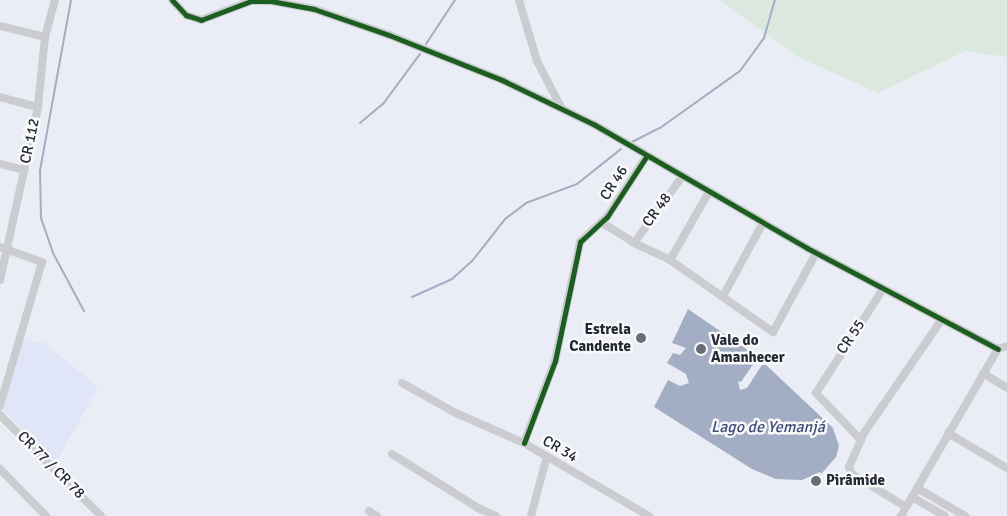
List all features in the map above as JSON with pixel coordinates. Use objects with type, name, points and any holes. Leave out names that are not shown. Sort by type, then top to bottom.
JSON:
[{"type":"street","name":"CR 112","points":[[0,280],[4,248],[38,107],[45,37],[55,0]]},
{"type":"street","points":[[172,0],[186,15],[201,20],[251,1],[271,1],[314,9],[398,38],[502,80],[562,109],[816,253],[998,349]]},
{"type":"street","points":[[519,0],[537,61],[562,109]]},
{"type":"street","points":[[0,26],[45,37]]},
{"type":"street","points":[[0,97],[38,107]]},
{"type":"street","name":"CR 46","points":[[524,443],[555,361],[580,242],[601,222],[646,156]]},
{"type":"street","points":[[0,164],[24,170]]},
{"type":"street","name":"CR 48","points":[[634,243],[682,177]]},
{"type":"street","points":[[670,260],[709,192]]},
{"type":"street","points":[[601,222],[634,243],[670,260],[773,332],[816,253]]},
{"type":"street","points":[[724,296],[763,223]]},
{"type":"street","points":[[0,406],[42,262],[4,248]]},
{"type":"street","name":"CR 55","points":[[861,440],[816,394],[819,386],[883,289]]},
{"type":"street","points":[[906,508],[849,470],[861,440],[942,319]]},
{"type":"street","points":[[901,516],[983,373],[998,349],[1007,346]]},
{"type":"street","points":[[983,373],[1007,388]]},
{"type":"street","name":"CR 34","points":[[402,383],[456,413],[524,443],[649,516]]},
{"type":"street","name":"CR 77 / CR 78","points":[[0,415],[101,516]]},
{"type":"street","points":[[948,433],[1007,468]]},
{"type":"street","points":[[392,454],[496,516]]},
{"type":"street","points":[[531,516],[547,456]]},
{"type":"street","points":[[0,469],[46,516]]},
{"type":"street","points":[[917,488],[965,516]]},
{"type":"street","points":[[912,497],[945,516]]},
{"type":"street","points":[[369,511],[377,516]]},
{"type":"shaded area","points":[[720,0],[1007,0],[1007,57],[965,51],[878,93],[798,57]]},
{"type":"shaded area","points":[[23,340],[45,343],[98,387],[56,463],[3,410]]},
{"type":"water","name":"Lago de Yemanjá","points":[[688,309],[758,357],[741,382],[738,381],[740,390],[747,388],[762,365],[766,365],[833,428],[839,446],[836,457],[821,474],[820,472],[802,480],[776,479],[752,469],[654,407],[668,380],[680,386],[689,383],[686,374],[667,363],[673,353],[680,355],[686,348],[672,343]]},
{"type":"waterway","points":[[71,0],[40,171],[41,218],[53,253],[84,311]]},
{"type":"waterway","points":[[426,44],[455,0]]},
{"type":"waterway","points":[[632,142],[660,128],[740,71],[764,38],[775,0]]},
{"type":"waterway","points":[[360,123],[383,104],[420,54]]},
{"type":"waterway","points":[[412,297],[452,279],[473,260],[505,219],[526,203],[577,184],[621,149]]},
{"type":"cycle path","points":[[172,0],[186,15],[201,20],[251,1],[271,1],[314,9],[389,35],[502,80],[595,125],[807,248],[998,349]]},
{"type":"cycle path","points":[[524,443],[555,361],[580,242],[607,217],[646,157]]},
{"type":"place","name":"Estrela Candente","points":[[641,338]]},
{"type":"place","name":"Vale do Amanhecer","points":[[701,349]]},
{"type":"place","name":"Pirâmide","points":[[816,481]]}]
